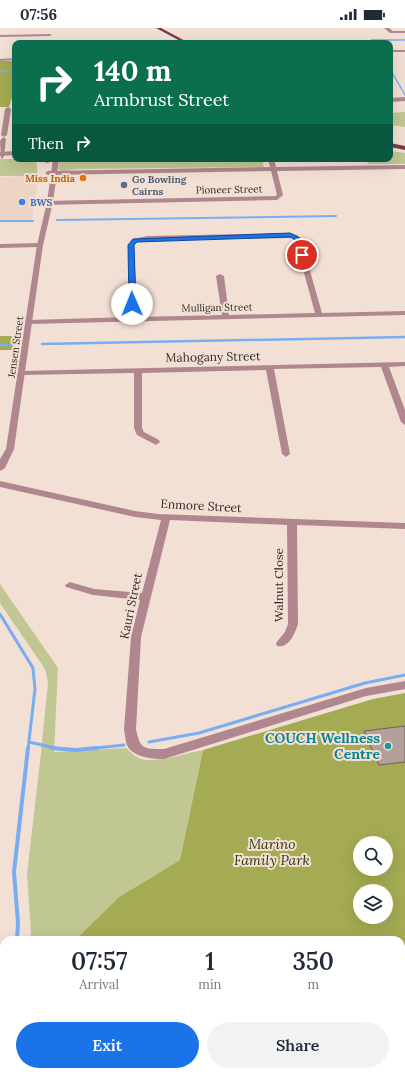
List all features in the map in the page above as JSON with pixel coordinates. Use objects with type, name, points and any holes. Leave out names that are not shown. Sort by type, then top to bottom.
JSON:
[{"type":"main road","points":[[156,29],[172,40]]},
{"type":"main road","points":[[156,29],[180,40]]},
{"type":"main road","points":[[393,142],[405,144]]},
{"type":"main road","points":[[393,146],[405,148]]},
{"type":"street","points":[[386,28],[392,32],[405,32]]},
{"type":"street","points":[[0,36],[50,32],[49,40]]},
{"type":"street","points":[[393,51],[405,51]]},
{"type":"street","points":[[0,60],[12,59]]},
{"type":"street","points":[[393,100],[405,99]]},
{"type":"street","points":[[0,109],[12,109]]},
{"type":"street","points":[[0,156],[3,137],[2,128],[8,109]]},
{"type":"street","points":[[0,156],[12,154]]},
{"type":"street","points":[[0,156],[12,156]]},
{"type":"street","name":"Jensen Street","points":[[48,162],[51,173]]},
{"type":"street","name":"Jensen Street","points":[[0,468],[10,448],[51,173],[55,162]]},
{"type":"street","name":"Pioneer Street","points":[[47,203],[277,198],[280,195],[272,162]]},
{"type":"street","points":[[361,162],[364,167]]},
{"type":"street","points":[[51,173],[405,167]]},
{"type":"street","points":[[133,319],[131,245],[135,240],[285,235],[295,236],[298,239],[319,315]]},
{"type":"street","points":[[0,246],[40,245]]},
{"type":"street","points":[[220,276],[226,317]]},
{"type":"street","name":"Mulligan Street","points":[[29,322],[405,313]]},
{"type":"street","name":"Mahogany Street","points":[[21,373],[405,364]]},
{"type":"street","points":[[384,365],[405,422]]},
{"type":"street","points":[[268,367],[286,454]]},
{"type":"street","points":[[138,370],[138,428],[140,433],[156,442]]},
{"type":"street","name":"Enmore Street","points":[[0,484],[135,514],[166,518],[405,526]]},
{"type":"street","name":"Kauri Street","points":[[166,518],[136,637],[130,729],[133,744],[137,749],[154,754],[164,754],[366,692],[405,685]]},
{"type":"street","name":"Walnut Close","points":[[281,643],[290,633],[293,624],[292,522]]},
{"type":"street","points":[[70,584],[93,592],[145,597]]},
{"type":"shaded area","points":[[39,176],[32,220],[0,220],[0,177]]},
{"type":"green space","points":[[0,61],[12,61],[12,97],[9,107],[0,107]]},
{"type":"green space","points":[[405,112],[405,127],[393,125],[393,113]]},
{"type":"green space","points":[[393,151],[405,153],[405,164],[368,164],[367,162],[393,162]]},
{"type":"green space","points":[[0,159],[12,159],[12,162],[36,162],[38,176],[0,176]]},
{"type":"green space","points":[[59,162],[263,162],[264,167],[78,169],[62,171],[58,169]]},
{"type":"green space","points":[[0,336],[14,336],[12,350],[0,350]]},
{"type":"green space","points":[[0,584],[58,668],[54,752],[126,748],[141,759],[155,760],[203,750],[180,860],[119,897],[79,936],[30,936],[27,874],[48,682],[45,669],[0,603]]},
{"type":"green space","name":"Marino Family Park","points":[[405,693],[405,936],[79,936],[119,897],[180,860],[203,750],[373,699]]},
{"type":"building","name":"COUCH Wellness Centre","points":[[405,726],[405,762],[379,765],[364,731]]},
{"type":"waterway","points":[[372,40],[393,40]]},
{"type":"waterway","points":[[393,40],[405,40]]},
{"type":"waterway","points":[[0,71],[12,72]]},
{"type":"waterway","points":[[393,74],[405,95]]},
{"type":"waterway","points":[[57,220],[336,216]]},
{"type":"waterway","points":[[0,221],[33,221]]},
{"type":"waterway","points":[[42,344],[405,337]]},
{"type":"waterway","points":[[0,345],[12,345]]},
{"type":"waterway","points":[[0,614],[33,668],[35,689],[28,749]]},
{"type":"waterway","points":[[149,742],[199,733],[365,683],[405,675]]},
{"type":"waterway","points":[[29,742],[58,749]]},
{"type":"waterway","points":[[86,749],[124,745]]},
{"type":"waterway","points":[[17,936],[18,923],[14,872],[28,748]]},
{"type":"waterway","points":[[51,748],[58,749]]},
{"type":"waterway","points":[[58,749],[76,750],[97,748]]},
{"type":"place","name":"Miss India","points":[[83,178]]},
{"type":"place","name":"Go Bowling Cairns","points":[[124,185]]},
{"type":"place","name":"BWS","points":[[22,202]]},
{"type":"place","name":"COUCH Wellness Centre","points":[[388,746]]},
{"type":"route","points":[[132,304],[131,245],[135,240],[147,238],[290,235],[295,236],[298,239],[302,255]]}]
